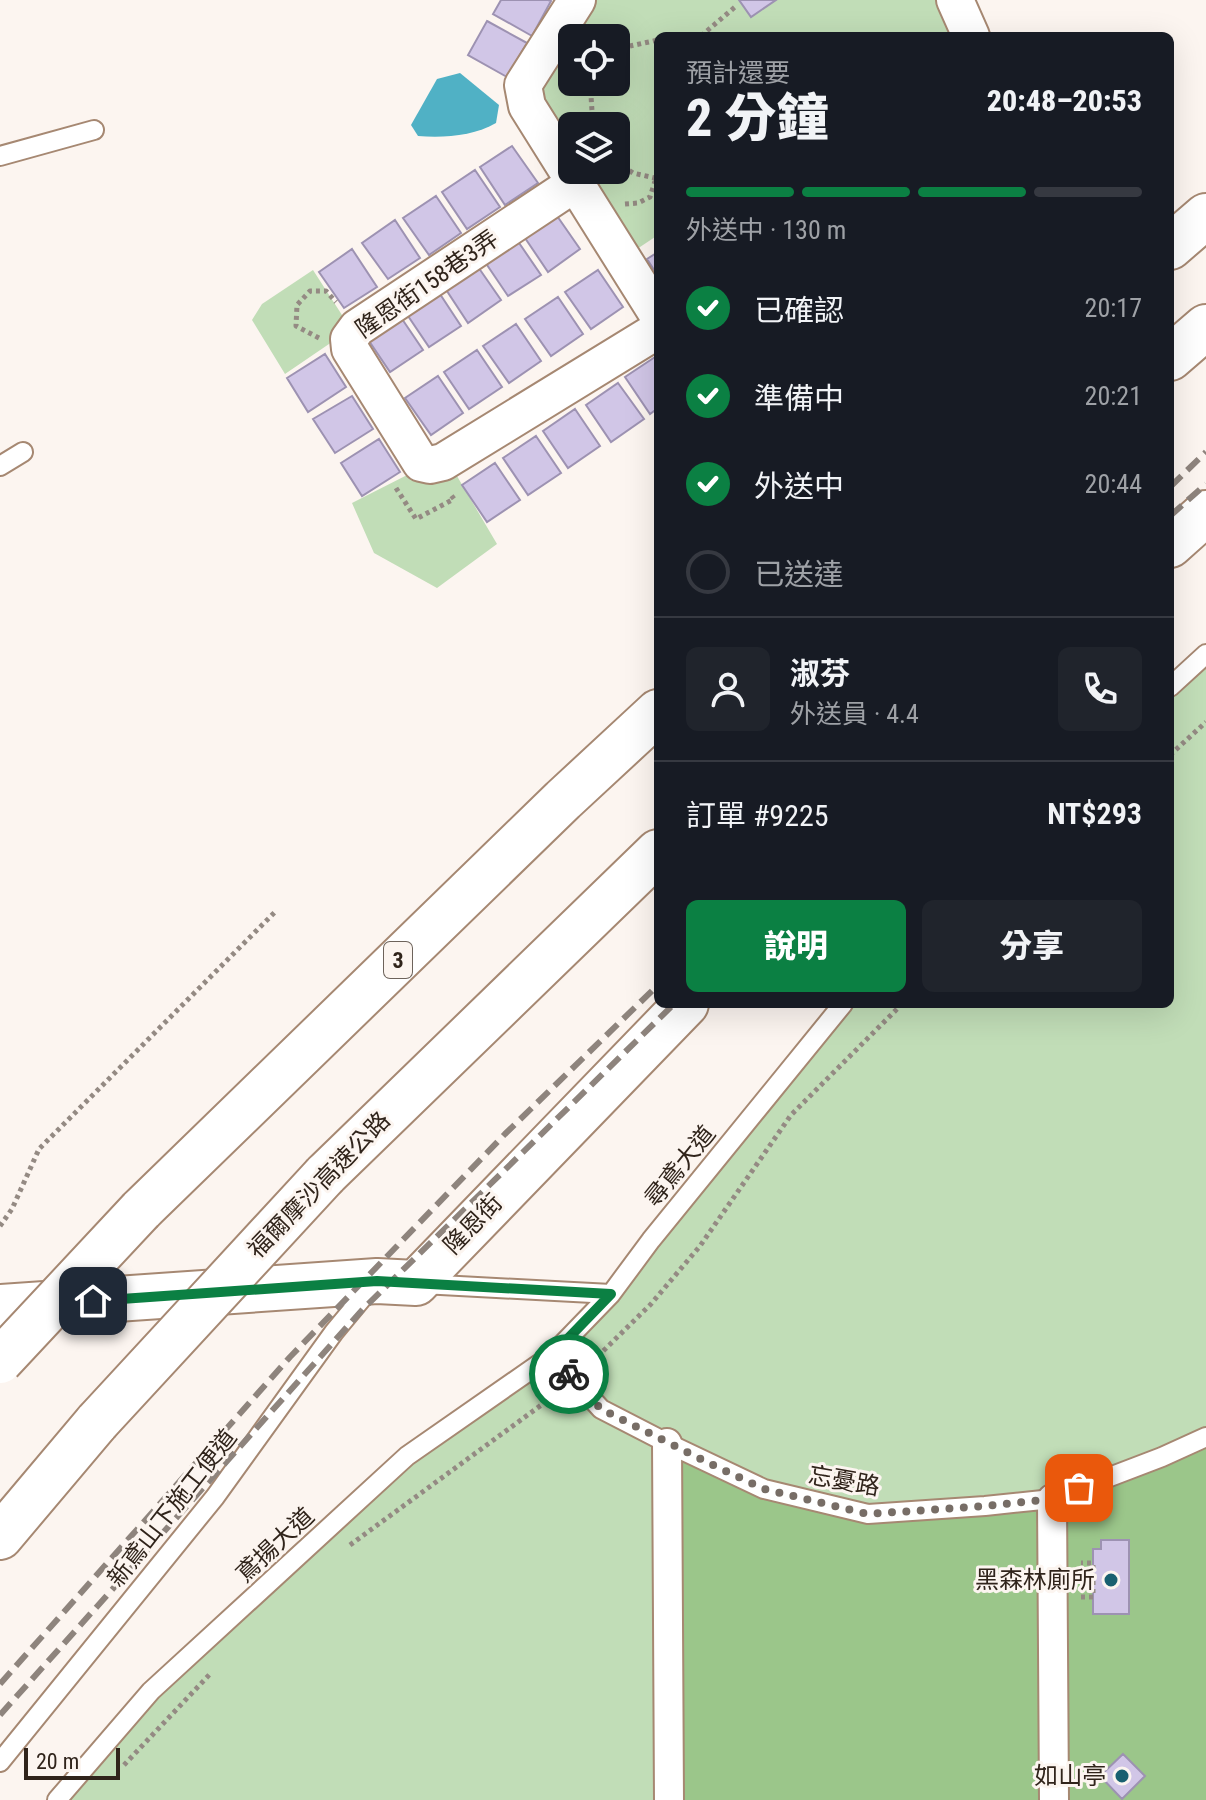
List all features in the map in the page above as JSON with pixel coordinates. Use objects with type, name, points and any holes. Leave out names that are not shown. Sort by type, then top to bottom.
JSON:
[{"type":"main road","points":[[1174,244],[1206,216]]},
{"type":"main road","points":[[1174,355],[1206,327]]},
{"type":"main road","name":"3","points":[[0,1361],[141,1210],[543,819],[654,716]]},
{"type":"main road","name":"福爾摩沙高速公路","points":[[0,1537],[97,1422],[325,1175],[654,856]]},
{"type":"main road","name":"隆恩街","points":[[396,1282],[682,1008]]},
{"type":"main road","points":[[0,1307],[396,1282]]},
{"type":"street","points":[[558,157],[527,106],[523,85],[577,0]]},
{"type":"street","points":[[574,184],[654,309]]},
{"type":"street","name":"隆恩街158巷3弄","points":[[574,184],[357,328],[349,339],[350,349],[421,463],[430,465],[443,462],[654,332]]},
{"type":"street","points":[[667,1443],[669,1800]]},
{"type":"street","points":[[1052,1499],[1054,1800]]},
{"type":"lane","points":[[0,156],[94,130]]},
{"type":"lane","points":[[0,466],[23,452]]},
{"type":"lane","points":[[1174,683],[1206,654]]},
{"type":"lane","name":"尋鳶大道","points":[[552,1355],[611,1294],[651,1240],[840,1008]]},
{"type":"lane","points":[[396,1282],[611,1294]]},
{"type":"lane","name":"新鳶山下施工便道","points":[[0,1762],[215,1497],[334,1332],[396,1282]]},
{"type":"lane","name":"忘憂路","points":[[552,1355],[601,1409],[667,1443],[764,1489],[868,1514],[1052,1499],[1206,1437]]},
{"type":"lane","name":"鳶揚大道","points":[[57,1800],[151,1691],[407,1456],[552,1355]]},
{"type":"path","points":[[706,32],[735,7]]},
{"type":"path","points":[[630,46],[654,41]]},
{"type":"path","points":[[630,171],[654,177]]},
{"type":"path","points":[[1174,751],[1206,722]]},
{"type":"path","points":[[0,1226],[12,1209],[39,1149],[277,910]]},
{"type":"green space","points":[[577,0],[955,0],[969,32],[654,32],[654,238],[622,259],[575,184],[630,184],[630,112],[558,112],[558,156],[527,106],[558,40],[558,96],[630,96],[630,24],[566,24]]},
{"type":"green space","points":[[313,270],[351,329],[285,374],[252,320],[262,304]]},
{"type":"green space","points":[[415,471],[454,471],[497,544],[437,588],[374,553],[352,503]]},
{"type":"green space","points":[[1206,654],[1206,1437],[669,1800],[57,1800],[151,1691],[407,1456],[552,1355],[840,1008],[1174,1008],[1174,683]]},
{"type":"green space","points":[[1206,1437],[1206,1800],[669,1800],[667,1443],[764,1489],[868,1514],[1052,1499]]},
{"type":"water","points":[[460,73],[499,105],[496,123],[458,135],[418,136],[411,125],[437,79]]},
{"type":"building","points":[[501,0],[551,1],[532,36],[493,14]]},
{"type":"building","points":[[739,0],[776,0],[751,17]]},
{"type":"building","points":[[487,21],[527,43],[507,77],[468,55]]},
{"type":"building","points":[[512,146],[538,183],[505,205],[480,167]]},
{"type":"building","points":[[475,170],[500,207],[467,229],[442,192]]},
{"type":"building","points":[[436,196],[461,233],[429,255],[403,218]]},
{"type":"building","points":[[555,213],[580,249],[548,272],[523,235]]},
{"type":"building","points":[[395,220],[420,258],[388,279],[362,243]]},
{"type":"building","points":[[515,237],[541,275],[508,296],[483,259]]},
{"type":"building","points":[[352,249],[377,287],[344,308],[319,272]]},
{"type":"building","points":[[654,255],[654,270],[647,259]]},
{"type":"building","points":[[476,264],[501,300],[468,323],[443,285]]},
{"type":"building","points":[[598,270],[623,307],[591,329],[565,292]]},
{"type":"building","points":[[436,288],[461,326],[429,347],[404,310]]},
{"type":"building","points":[[558,297],[583,334],[551,356],[525,319]]},
{"type":"building","points":[[398,313],[423,350],[390,372],[365,335]]},
{"type":"building","points":[[516,324],[541,361],[509,383],[483,346]]},
{"type":"building","points":[[477,350],[502,387],[469,409],[444,372]]},
{"type":"building","points":[[325,354],[346,387],[308,412],[287,378]]},
{"type":"building","points":[[654,358],[654,411],[650,414],[625,377]]},
{"type":"building","points":[[438,376],[463,413],[431,435],[405,398]]},
{"type":"building","points":[[618,383],[644,419],[611,442],[586,405]]},
{"type":"building","points":[[352,396],[373,429],[335,453],[313,419]]},
{"type":"building","points":[[575,409],[600,446],[568,468],[543,431]]},
{"type":"building","points":[[536,436],[561,473],[528,495],[503,458]]},
{"type":"building","points":[[379,439],[400,472],[362,496],[341,463]]},
{"type":"building","points":[[495,463],[520,500],[487,522],[462,485]]},
{"type":"building","name":"黑森林廁所","points":[[1101,1540],[1129,1540],[1129,1614],[1093,1614],[1093,1549],[1101,1549]]},
{"type":"building","name":"如山亭","points":[[1123,1754],[1145,1776],[1122,1799],[1100,1776]]},
{"type":"railway","points":[[1174,483],[1206,452]]},
{"type":"railway","points":[[1174,512],[1206,484]]},
{"type":"railway","points":[[0,1684],[290,1357],[505,1134],[654,989]]},
{"type":"railway","points":[[0,1715],[363,1309],[670,1008]]},
{"type":"way so far","points":[[569,1374],[601,1409],[764,1489],[868,1514],[1052,1499],[1079,1488]]},
{"type":"place","name":"黑森林廁所","points":[[1111,1580]]},
{"type":"place","name":"如山亭","points":[[1122,1776]]},
{"type":"route","points":[[93,1301],[377,1281],[611,1294],[552,1355],[569,1374]]}]
